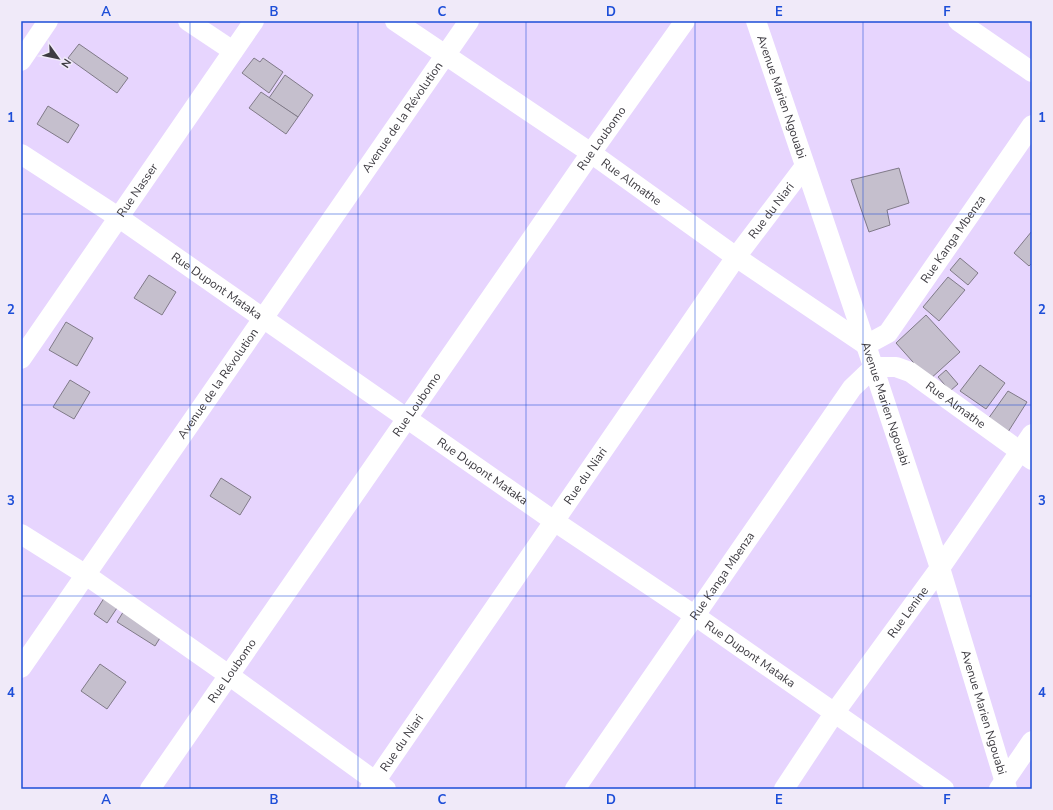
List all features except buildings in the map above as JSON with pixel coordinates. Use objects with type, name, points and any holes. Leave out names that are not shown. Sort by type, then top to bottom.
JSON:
[{"type":"street","points":[[21,61],[48,21]]},
{"type":"street","points":[[188,21],[233,51]]},
{"type":"street","name":"Rue Nasser","points":[[21,359],[254,21]]},
{"type":"street","name":"Rue Almathe","points":[[395,21],[591,153],[736,257],[866,345]]},
{"type":"street","name":"Avenue de la Révolution","points":[[21,668],[469,21]]},
{"type":"street","name":"Rue Loubomo","points":[[150,789],[230,676],[591,153],[686,21]]},
{"type":"street","name":"Avenue Marien Ngouabi","points":[[756,21],[874,367],[940,568],[1003,786]]},
{"type":"street","points":[[958,21],[1032,72]]},
{"type":"street","name":"Rue Kanga Mbenza","points":[[866,345],[888,333],[1032,125]]},
{"type":"street","name":"Rue Dupont Mataka","points":[[21,154],[118,217],[554,521],[694,615],[944,789]]},
{"type":"street","name":"Rue du Niari","points":[[377,786],[554,521],[736,257],[806,166]]},
{"type":"street","name":"Rue Almathe","points":[[874,367],[896,367],[910,372],[1026,456]]},
{"type":"street","name":"Rue Kanga Mbenza","points":[[575,789],[852,388],[874,367]]},
{"type":"street","name":"Rue Lenine","points":[[784,789],[835,712],[940,568],[1026,456],[1032,434]]},
{"type":"street","points":[[21,534],[86,575],[230,676],[377,786]]},
{"type":"street","points":[[1003,786],[1032,741]]},
{"type":"shaded area","points":[[21,21],[1032,21],[1032,789],[21,789]]}]
